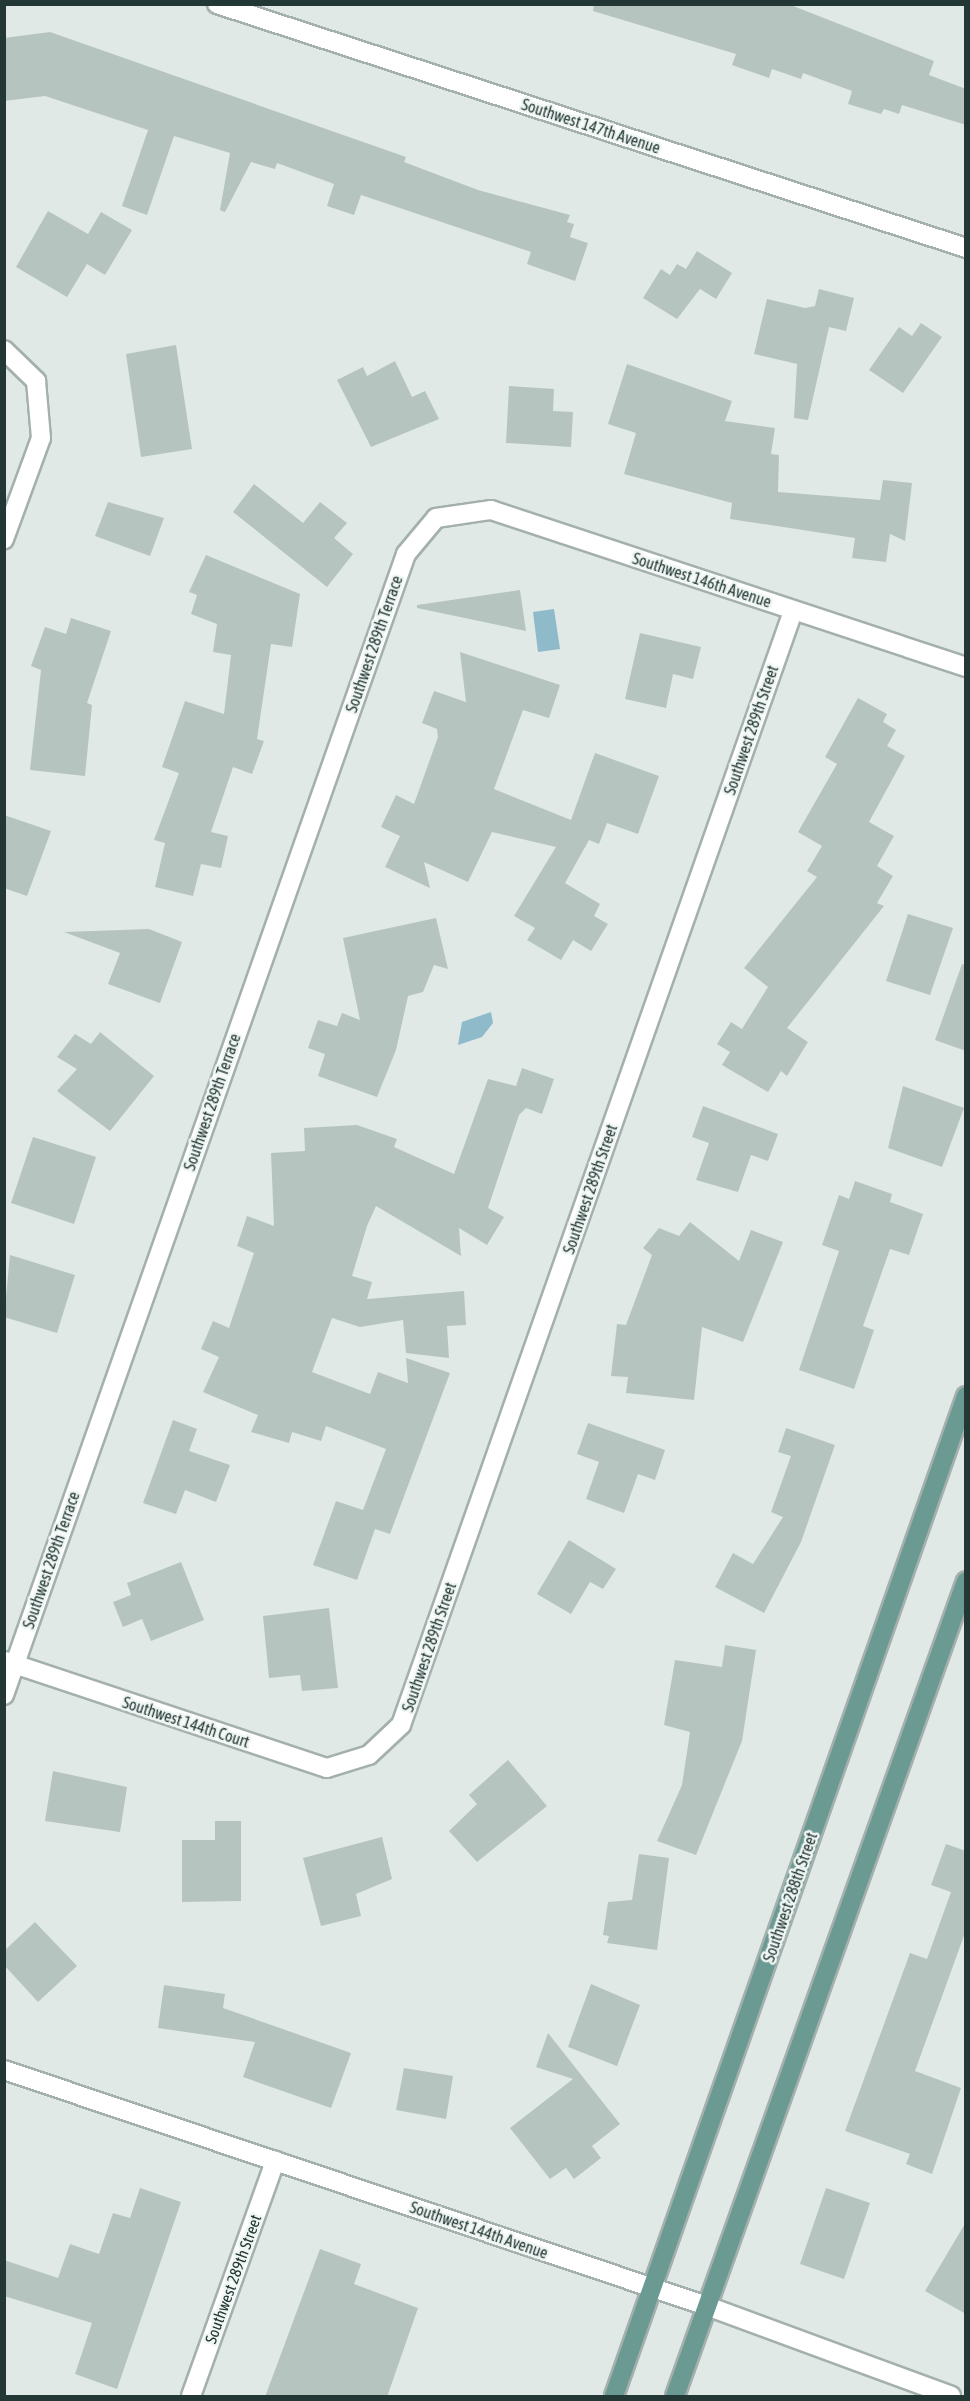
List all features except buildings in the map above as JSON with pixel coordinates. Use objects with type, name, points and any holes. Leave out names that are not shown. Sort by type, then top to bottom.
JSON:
[{"type":"main road","name":"Southwest 288th Street","points":[[614,2397],[966,1396]]},
{"type":"main road","points":[[675,2397],[966,1581]]},
{"type":"street","name":"Southwest 147th Avenue","points":[[217,4],[966,248]]},
{"type":"street","points":[[4,350],[36,381],[41,438],[4,539]]},
{"type":"street","name":"Southwest 146th Avenue","points":[[436,518],[491,510],[966,667]]},
{"type":"street","name":"Southwest 289th Terrace","points":[[4,1695],[9,1662],[406,554],[436,518]]},
{"type":"street","name":"Southwest 289th Street","points":[[369,1755],[401,1725],[793,610]]},
{"type":"street","name":"Southwest 144th Court","points":[[9,1662],[327,1768],[369,1755]]},
{"type":"street","name":"Southwest 144th Avenue","points":[[4,2070],[707,2306],[951,2397]]},
{"type":"street","name":"Southwest 289th Street","points":[[191,2397],[275,2161]]},
{"type":"water","points":[[554,609],[560,649],[538,652],[533,612]]},
{"type":"water","points":[[491,1012],[493,1023],[482,1037],[458,1045],[462,1022]]}]
